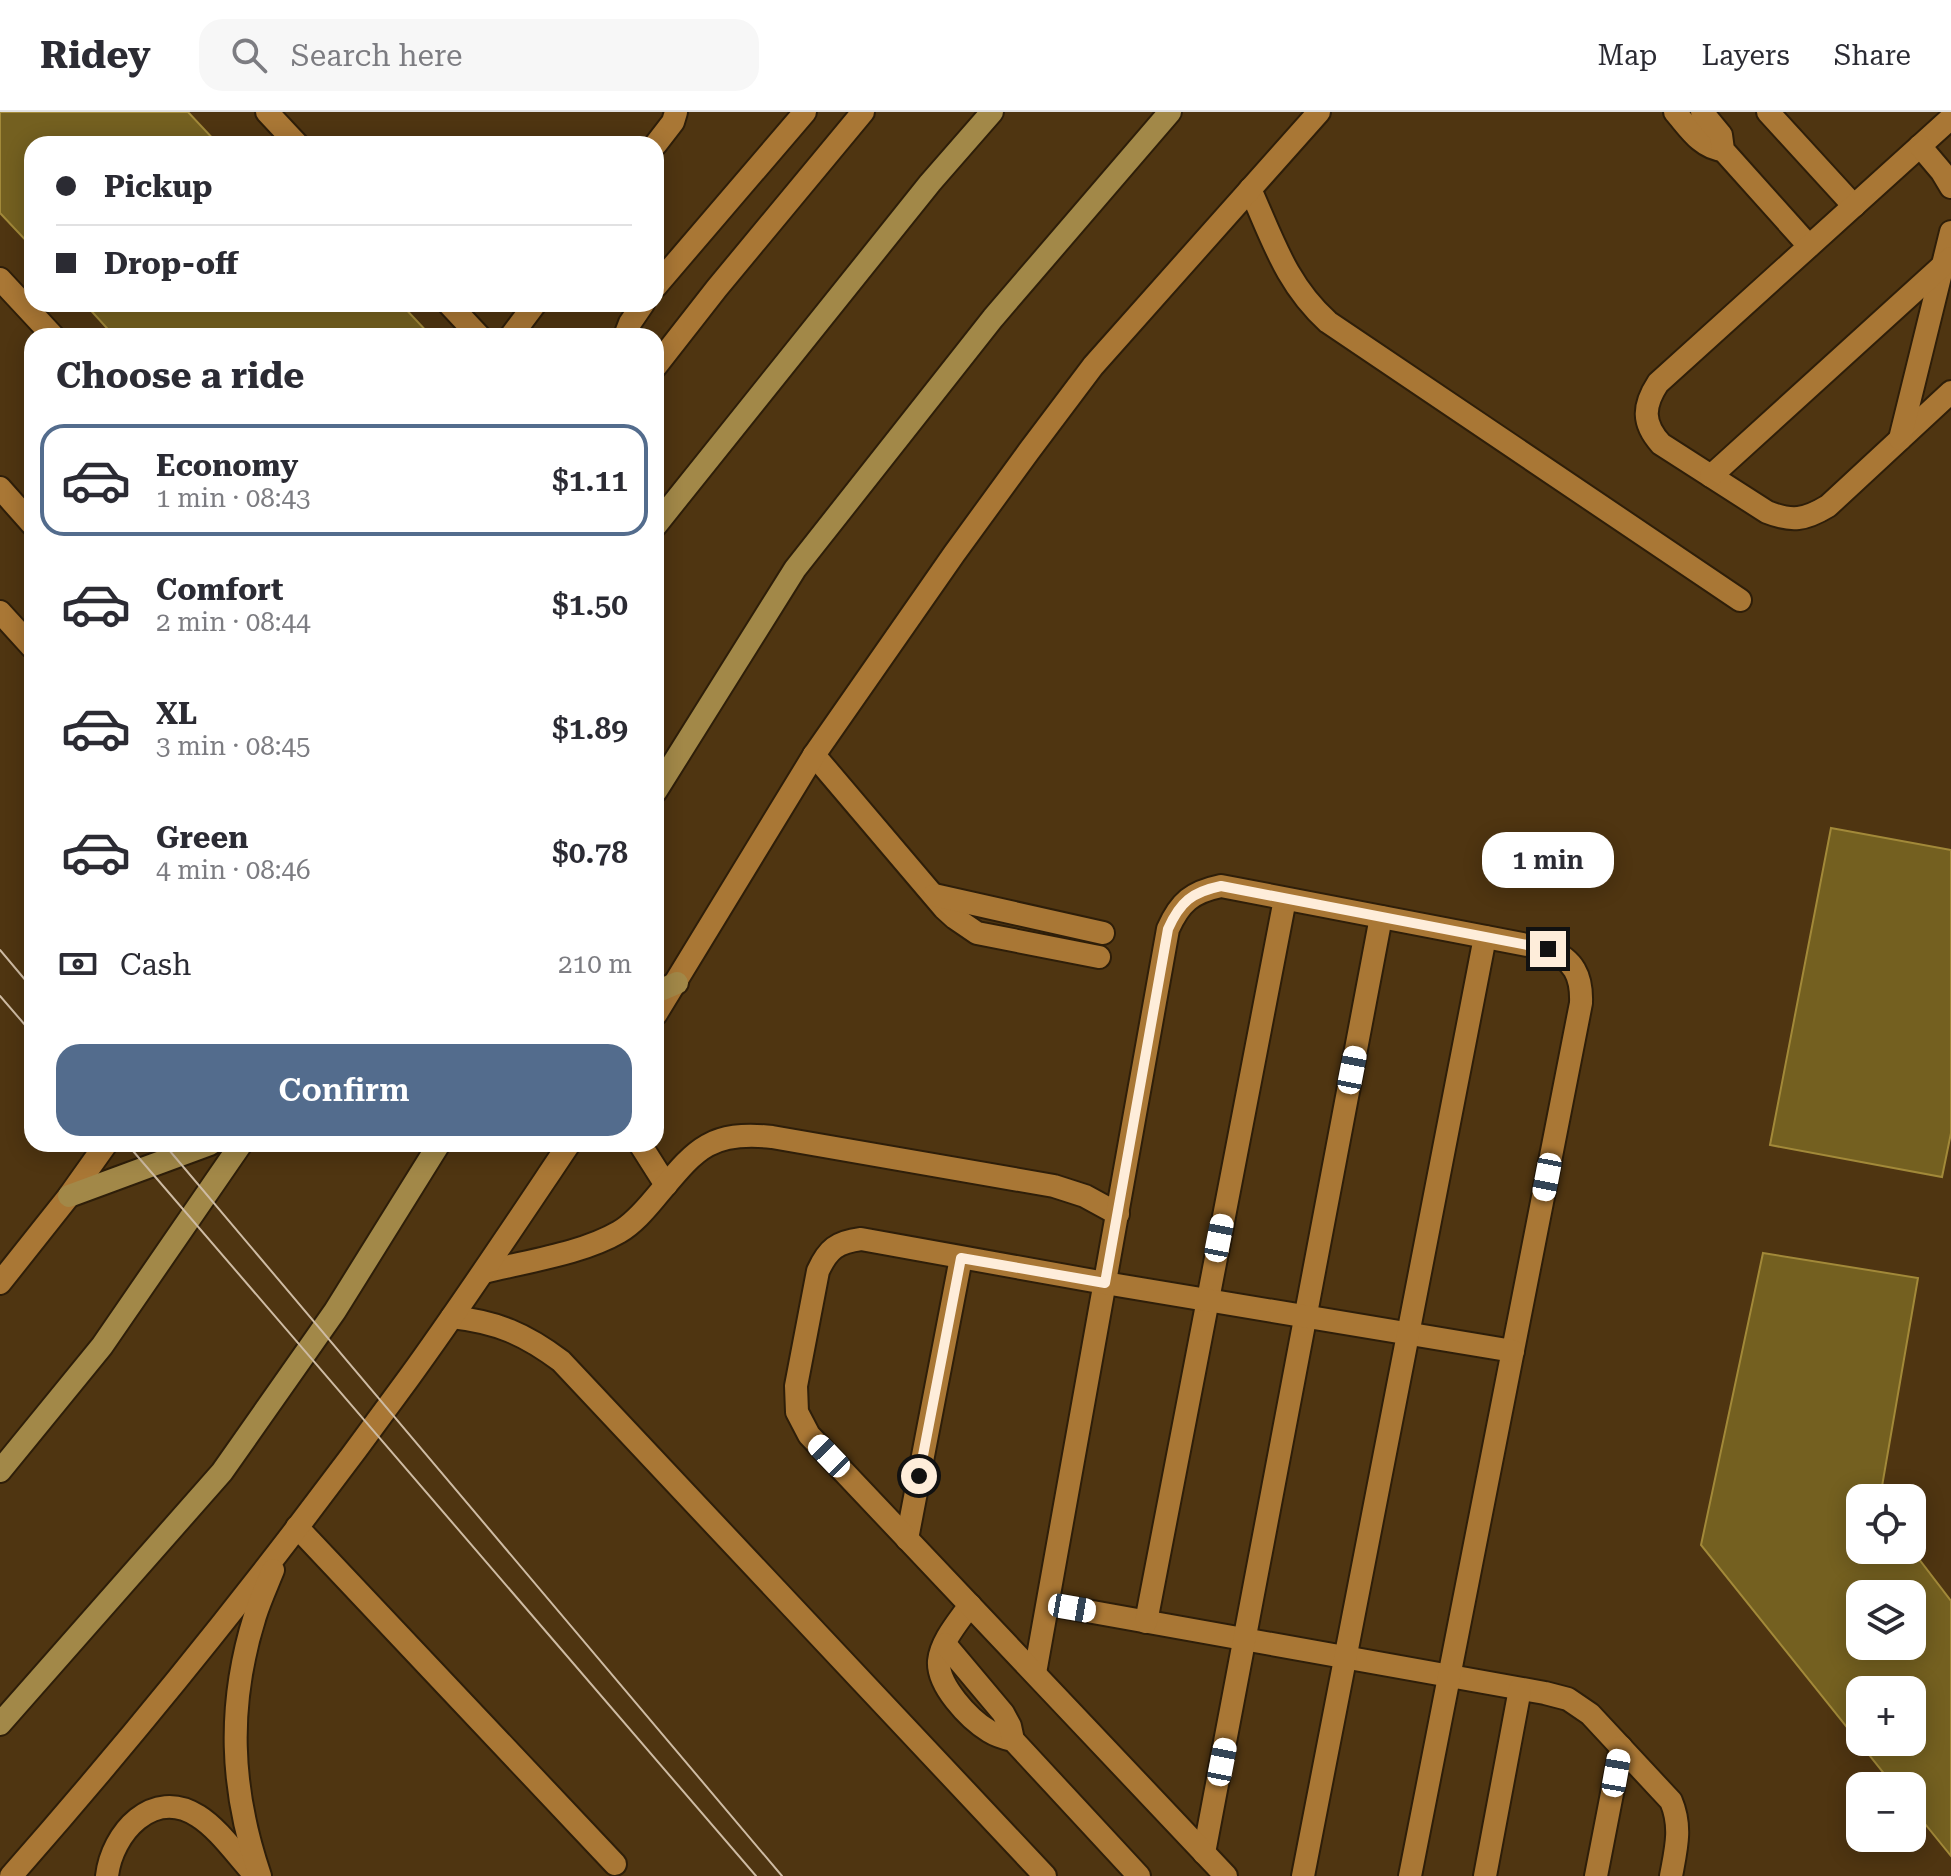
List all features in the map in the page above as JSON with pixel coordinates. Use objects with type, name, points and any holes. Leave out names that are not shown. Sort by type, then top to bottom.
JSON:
[{"type":"main road","points":[[664,508],[930,183],[992,112]]},
{"type":"main road","points":[[664,778],[795,569],[993,318],[1170,112]]},
{"type":"main road","points":[[69,1196],[188,1152]]},
{"type":"main road","points":[[0,1471],[102,1346],[235,1152]]},
{"type":"main road","points":[[0,1724],[222,1472],[335,1311],[434,1152]]},
{"type":"street","points":[[267,112],[290,136]]},
{"type":"street","points":[[662,136],[676,112]]},
{"type":"street","points":[[664,277],[805,112]]},
{"type":"street","points":[[664,356],[863,112]]},
{"type":"street","points":[[666,987],[814,755],[954,554],[1093,366],[1319,112]]},
{"type":"street","points":[[1675,112],[1708,147],[1723,150]]},
{"type":"street","points":[[1702,112],[1721,135],[1723,150],[1809,246]]},
{"type":"street","points":[[1768,112],[1854,206]]},
{"type":"street","points":[[1951,118],[1658,383],[1646,407],[1647,421],[1652,434],[1661,444],[1767,512],[1782,518],[1798,519],[1814,515],[1828,506],[1951,392]]},
{"type":"street","points":[[1920,146],[1951,187]]},
{"type":"street","points":[[1250,189],[1287,273],[1305,299],[1328,322],[1740,600]]},
{"type":"street","points":[[1900,439],[1947,262],[1951,232]]},
{"type":"street","points":[[1711,476],[1947,262]]},
{"type":"street","points":[[0,279],[24,305]]},
{"type":"street","points":[[31,312],[46,328]]},
{"type":"street","points":[[456,312],[472,328]]},
{"type":"street","points":[[0,488],[24,515]]},
{"type":"street","points":[[0,612],[24,638]]},
{"type":"street","points":[[814,755],[955,918],[977,933],[1099,957]]},
{"type":"street","points":[[1035,1673],[1168,929],[1175,913],[1188,899],[1203,890],[1221,886],[1548,949],[1559,954],[1576,972],[1581,987],[1581,1003],[1410,1876]]},
{"type":"street","points":[[934,895],[1103,933]]},
{"type":"street","points":[[1146,1622],[1285,899]]},
{"type":"street","points":[[1204,1853],[1381,917]]},
{"type":"street","points":[[1303,1876],[1485,937]]},
{"type":"street","points":[[484,1272],[597,1243],[622,1231],[645,1210],[693,1155],[710,1143],[730,1136],[750,1134],[1054,1186],[1085,1196],[1118,1214]]},
{"type":"street","points":[[0,1283],[100,1152]]},
{"type":"street","points":[[11,1876],[141,1723],[297,1527],[452,1317],[564,1152]]},
{"type":"street","points":[[645,1152],[666,1185]]},
{"type":"street","points":[[1226,1876],[809,1435],[797,1412],[796,1386],[818,1271],[825,1257],[835,1246],[861,1239],[1513,1351]]},
{"type":"street","points":[[907,1539],[961,1258]]},
{"type":"street","points":[[452,1317],[476,1319],[510,1330],[561,1361],[1045,1876]]},
{"type":"street","points":[[297,1527],[615,1864]]},
{"type":"street","points":[[258,1876],[239,1797],[235,1756],[237,1708],[243,1660],[256,1614],[273,1569],[297,1527]]},
{"type":"street","points":[[1048,1604],[1557,1695],[1590,1714],[1671,1801],[1679,1830],[1671,1876]]},
{"type":"street","points":[[970,1605],[945,1644],[1003,1713],[1013,1740],[1139,1876]]},
{"type":"street","points":[[1485,1876],[1520,1689]]},
{"type":"street","points":[[1596,1876],[1621,1747]]},
{"type":"street","points":[[107,1876],[110,1856],[125,1831],[136,1820],[149,1811],[182,1808],[198,1815],[211,1826],[258,1876]]},
{"type":"building","points":[[0,112],[188,112],[210,136],[24,136],[24,238],[0,213]]},
{"type":"building","points":[[92,312],[408,312],[424,328],[107,328]]},
{"type":"building","points":[[1831,828],[1951,850],[1951,1133],[1942,1177],[1770,1145]]},
{"type":"building","points":[[1763,1253],[1918,1278],[1882,1484],[1846,1484],[1846,1564],[1923,1564],[1951,1601],[1951,1856],[1926,1825],[1926,1772],[1883,1772],[1870,1756],[1926,1756],[1926,1676],[1846,1676],[1846,1726],[1701,1545]]},
{"type":"tram line","points":[[0,950],[24,978]]},
{"type":"tram line","points":[[0,996],[24,1024]]},
{"type":"tram line","points":[[134,1152],[756,1876]]},
{"type":"tram line","points":[[171,1152],[782,1876]]},
{"type":"route","points":[[919,1476],[961,1258],[1105,1283],[1168,929],[1175,913],[1188,899],[1203,890],[1221,886],[1548,949]]}]
